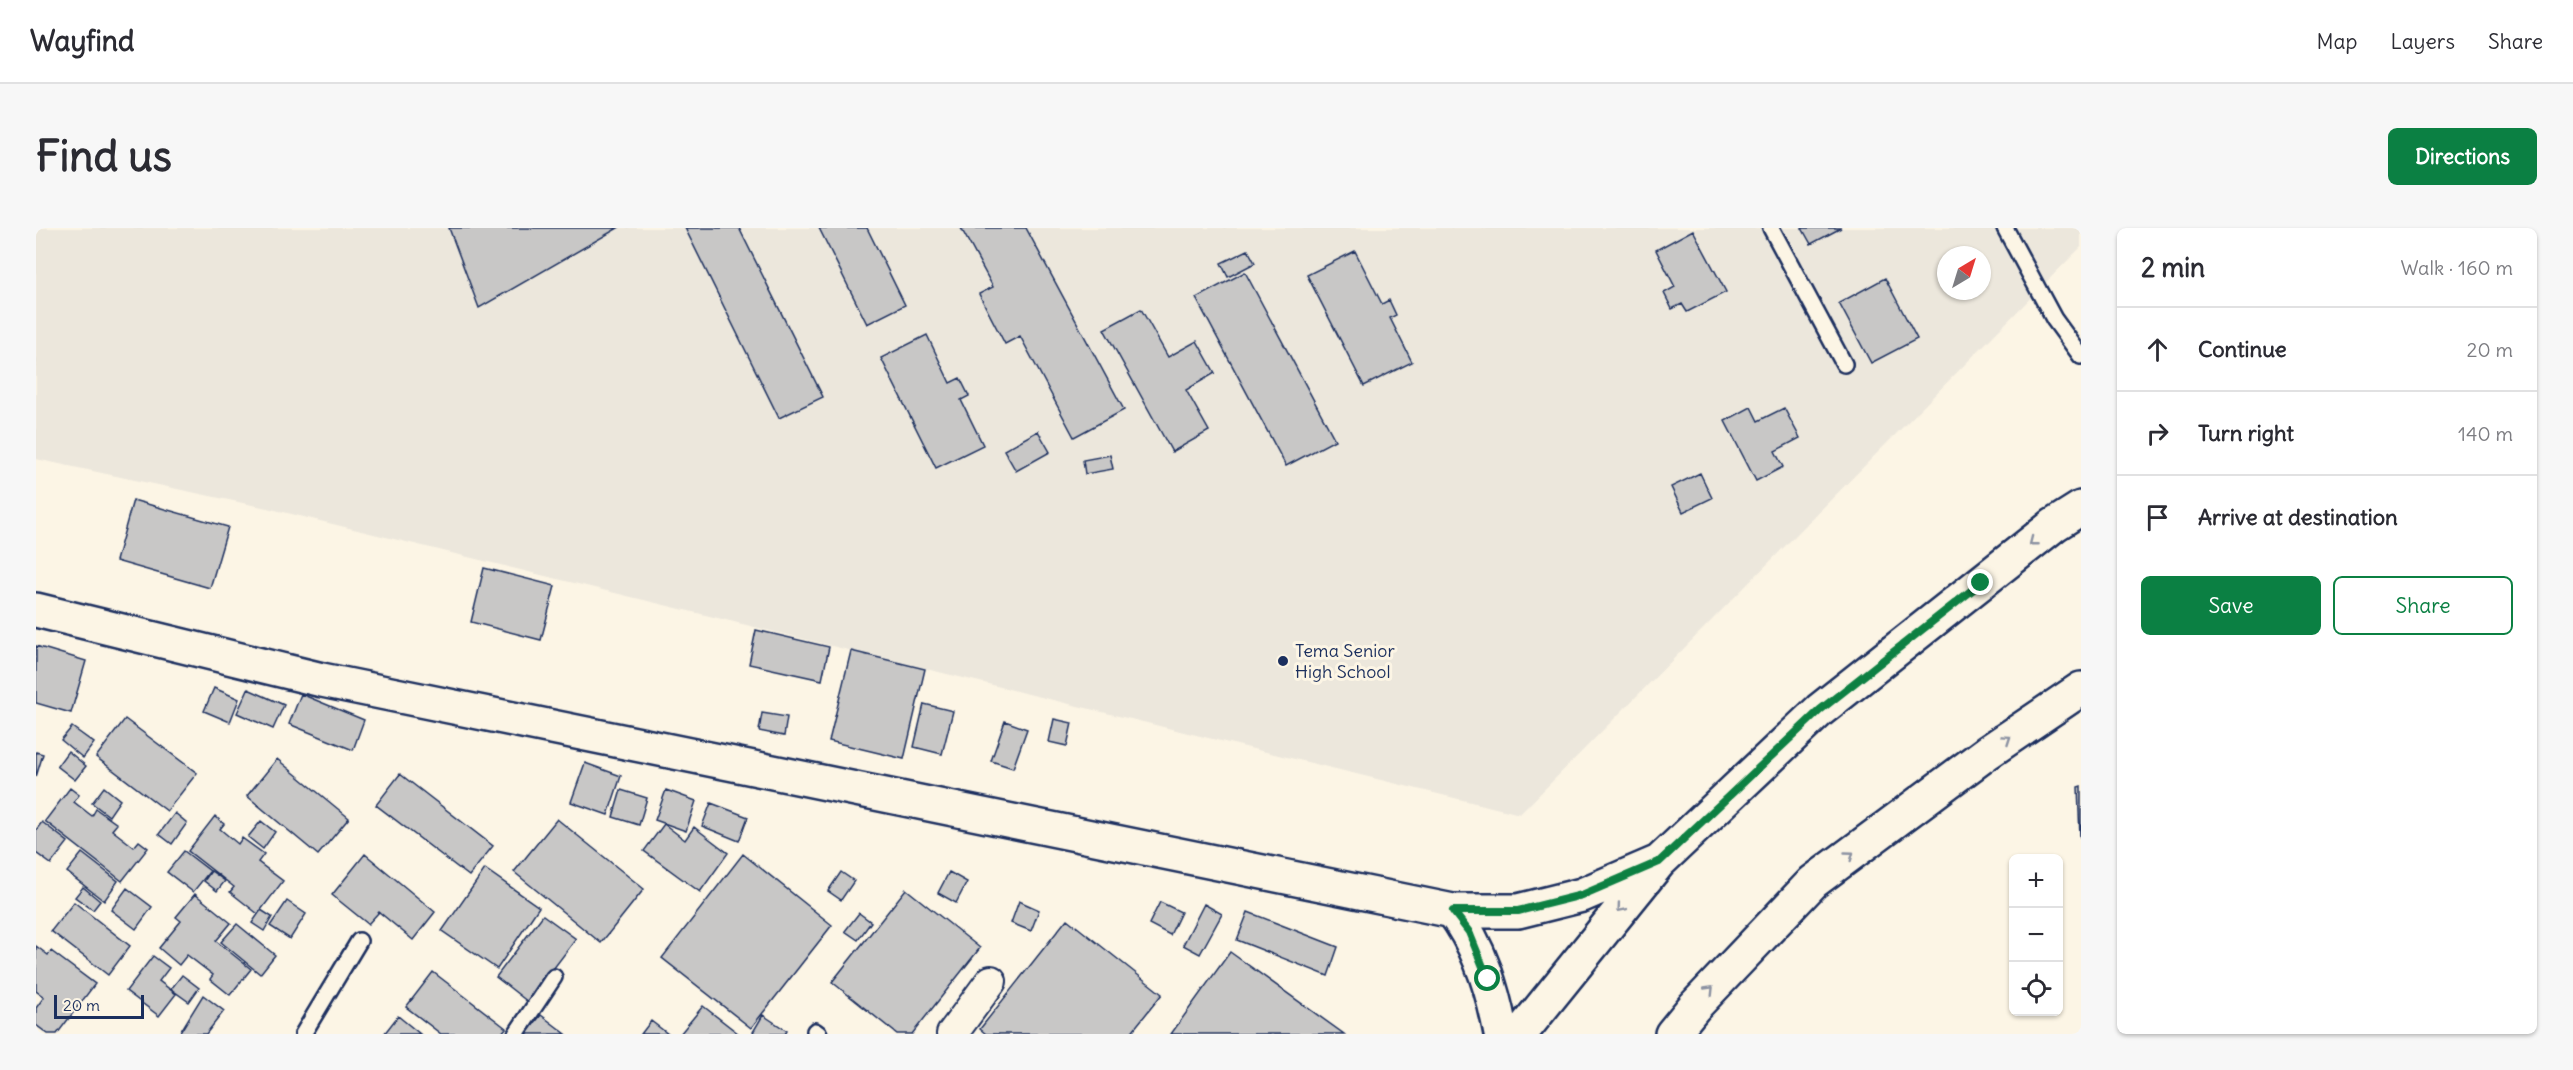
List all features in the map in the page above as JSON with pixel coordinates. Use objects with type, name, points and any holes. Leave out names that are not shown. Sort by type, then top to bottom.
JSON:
[{"type":"main road","points":[[1520,1034],[1659,862],[1820,710],[2054,525],[2081,508]]},
{"type":"main road","points":[[36,610],[322,680],[1453,911],[1518,911],[1582,895],[1659,862]]},
{"type":"main road","points":[[1672,1034],[1694,1007],[1814,882],[1988,752],[2081,689]]},
{"type":"main road","points":[[1453,911],[1469,932],[1481,959],[1501,1034]]},
{"type":"street","points":[[952,1034],[991,981]]},
{"type":"lane","points":[[1771,228],[1844,364]]},
{"type":"lane","points":[[2004,228],[2054,319],[2081,356]]},
{"type":"lane","points":[[303,1034],[359,941]]},
{"type":"lane","points":[[516,1034],[554,977]]},
{"type":"shaded area","name":"Tema Senior High School","points":[[36,228],[2081,228],[2081,247],[1520,814],[267,508],[36,459]]},
{"type":"building","points":[[449,228],[618,228],[479,308]]},
{"type":"building","points":[[685,228],[739,228],[823,397],[779,418]]},
{"type":"building","points":[[819,228],[867,228],[905,305],[867,324]]},
{"type":"building","points":[[961,228],[1026,228],[1124,410],[1074,437],[1020,336],[1005,344],[979,294],[993,287]]},
{"type":"building","points":[[1802,228],[1841,228],[1811,244]]},
{"type":"building","points":[[1693,230],[1726,292],[1687,312],[1682,304],[1672,309],[1664,293],[1675,287],[1656,250]]},
{"type":"building","points":[[1248,250],[1255,263],[1228,277],[1221,263]]},
{"type":"building","points":[[1355,251],[1382,304],[1389,300],[1396,315],[1390,318],[1412,362],[1364,386],[1307,275]]},
{"type":"building","points":[[1245,272],[1335,440],[1286,466],[1196,298]]},
{"type":"building","points":[[1885,278],[1917,339],[1871,363],[1839,303]]},
{"type":"building","points":[[1141,309],[1168,357],[1197,341],[1215,373],[1186,390],[1209,431],[1172,452],[1104,329]]},
{"type":"building","points":[[927,335],[950,383],[960,378],[969,396],[961,400],[983,445],[936,468],[881,358]]},
{"type":"building","points":[[1751,407],[1758,421],[1784,408],[1800,438],[1775,451],[1783,467],[1756,481],[1725,421]]},
{"type":"building","points":[[1038,431],[1050,452],[1016,471],[1004,450]]},
{"type":"building","points":[[1110,455],[1113,469],[1085,474],[1083,460]]},
{"type":"building","points":[[1700,473],[1712,498],[1683,512],[1671,487]]},
{"type":"building","points":[[133,500],[228,527],[210,588],[116,561]]},
{"type":"building","points":[[484,568],[555,586],[541,640],[471,622]]},
{"type":"building","points":[[756,630],[829,647],[822,680],[749,664]]},
{"type":"building","points":[[36,646],[86,661],[71,713],[36,703]]},
{"type":"building","points":[[851,651],[925,669],[904,759],[829,741]]},
{"type":"building","points":[[214,688],[239,699],[230,722],[204,711]]},
{"type":"building","points":[[248,689],[284,705],[273,729],[237,713]]},
{"type":"building","points":[[301,694],[364,720],[353,750],[289,724]]},
{"type":"building","points":[[924,704],[953,711],[942,754],[914,747]]},
{"type":"building","points":[[762,713],[787,717],[784,736],[759,731]]},
{"type":"building","points":[[125,719],[197,773],[167,811],[96,757]]},
{"type":"building","points":[[1054,719],[1072,723],[1067,746],[1049,742]]},
{"type":"building","points":[[1005,721],[1027,729],[1013,768],[991,761]]},
{"type":"building","points":[[72,727],[94,743],[83,758],[61,740]]},
{"type":"building","points":[[68,751],[86,766],[75,780],[57,766]]},
{"type":"building","points":[[36,752],[43,754],[36,777]]},
{"type":"building","points":[[277,759],[349,818],[318,855],[247,796]]},
{"type":"building","points":[[585,763],[621,776],[608,815],[571,802]]},
{"type":"building","points":[[400,774],[493,846],[469,876],[376,805]]},
{"type":"building","points":[[2081,786],[2081,837],[2080,837],[2078,787]]},
{"type":"building","points":[[104,787],[120,800],[109,816],[92,803]]},
{"type":"building","points":[[70,788],[79,795],[74,802],[92,816],[96,809],[117,824],[112,830],[134,847],[139,841],[148,848],[122,881],[45,821]]},
{"type":"building","points":[[621,790],[647,798],[639,825],[613,817]]},
{"type":"building","points":[[666,790],[696,801],[686,831],[655,820]]},
{"type":"building","points":[[711,803],[748,817],[739,841],[702,826]]},
{"type":"building","points":[[175,813],[187,823],[172,844],[159,834]]},
{"type":"building","points":[[215,816],[224,824],[220,829],[238,844],[242,838],[264,854],[258,862],[283,881],[258,914],[230,892],[234,887],[188,851]]},
{"type":"building","points":[[557,819],[644,889],[601,943],[514,872]]},
{"type":"building","points":[[261,821],[275,832],[263,849],[248,837]]},
{"type":"building","points":[[42,822],[68,842],[51,864],[36,853],[36,830]]},
{"type":"building","points":[[664,824],[685,840],[694,827],[728,853],[700,892],[644,851]]},
{"type":"building","points":[[184,851],[210,871],[193,892],[167,872]]},
{"type":"building","points":[[82,853],[118,881],[104,901],[67,872]]},
{"type":"building","points":[[365,854],[435,912],[413,940],[379,912],[368,924],[332,895]]},
{"type":"building","points":[[743,854],[832,925],[751,1028],[662,958]]},
{"type":"building","points":[[485,869],[539,907],[497,969],[442,931]]},
{"type":"building","points":[[211,871],[225,881],[217,891],[204,881]]},
{"type":"building","points":[[841,872],[854,881],[841,900],[828,891]]},
{"type":"building","points":[[949,872],[967,882],[956,903],[938,893]]},
{"type":"building","points":[[83,887],[100,901],[93,910],[75,897]]},
{"type":"building","points":[[127,888],[152,907],[136,929],[111,910]]},
{"type":"building","points":[[906,889],[980,948],[912,1034],[897,1034],[832,982]]},
{"type":"building","points":[[195,894],[231,923],[216,941],[251,969],[230,995],[210,979],[213,975],[187,955],[179,965],[159,948],[181,921],[176,917]]},
{"type":"building","points":[[287,901],[306,914],[290,939],[270,926]]},
{"type":"building","points":[[1019,901],[1039,910],[1031,931],[1011,923]]},
{"type":"building","points":[[74,902],[130,946],[108,975],[51,931]]},
{"type":"building","points":[[1160,902],[1181,912],[1170,935],[1149,924]]},
{"type":"building","points":[[1204,904],[1222,914],[1200,954],[1183,945]]},
{"type":"building","points":[[261,910],[272,917],[264,931],[252,923]]},
{"type":"building","points":[[1248,912],[1338,947],[1328,976],[1237,940]]},
{"type":"building","points":[[859,913],[871,922],[858,940],[845,931]]},
{"type":"building","points":[[543,915],[576,939],[528,1002],[496,977]]},
{"type":"building","points":[[1067,919],[1162,994],[1130,1034],[986,1034],[980,1029]]},
{"type":"building","points":[[237,924],[275,955],[260,974],[221,942]]},
{"type":"building","points":[[36,946],[48,955],[51,951],[95,984],[57,1034],[48,1034],[36,1025],[36,1008],[44,997],[36,991]]},
{"type":"building","points":[[1230,952],[1344,1034],[1171,1034]]},
{"type":"building","points":[[153,956],[169,968],[159,981],[176,994],[159,1016],[126,991]]},
{"type":"building","points":[[433,972],[506,1028],[501,1034],[441,1034],[406,1007]]},
{"type":"building","points":[[182,975],[199,988],[189,1002],[171,989]]},
{"type":"building","points":[[203,995],[224,1011],[206,1034],[179,1034]]},
{"type":"building","points":[[703,1006],[739,1034],[680,1034]]},
{"type":"building","points":[[541,1015],[566,1034],[526,1034]]},
{"type":"building","points":[[763,1015],[787,1031],[785,1034],[756,1034],[753,1032]]},
{"type":"building","points":[[398,1016],[420,1034],[384,1034]]},
{"type":"building","points":[[651,1021],[668,1034],[641,1034]]},
{"type":"place","name":"Tema Senior High School","points":[[1283,661]]},
{"type":"route","points":[[1488,979],[1469,932],[1453,911],[1518,911],[1582,895],[1659,862],[1820,710],[1981,583]]}]
